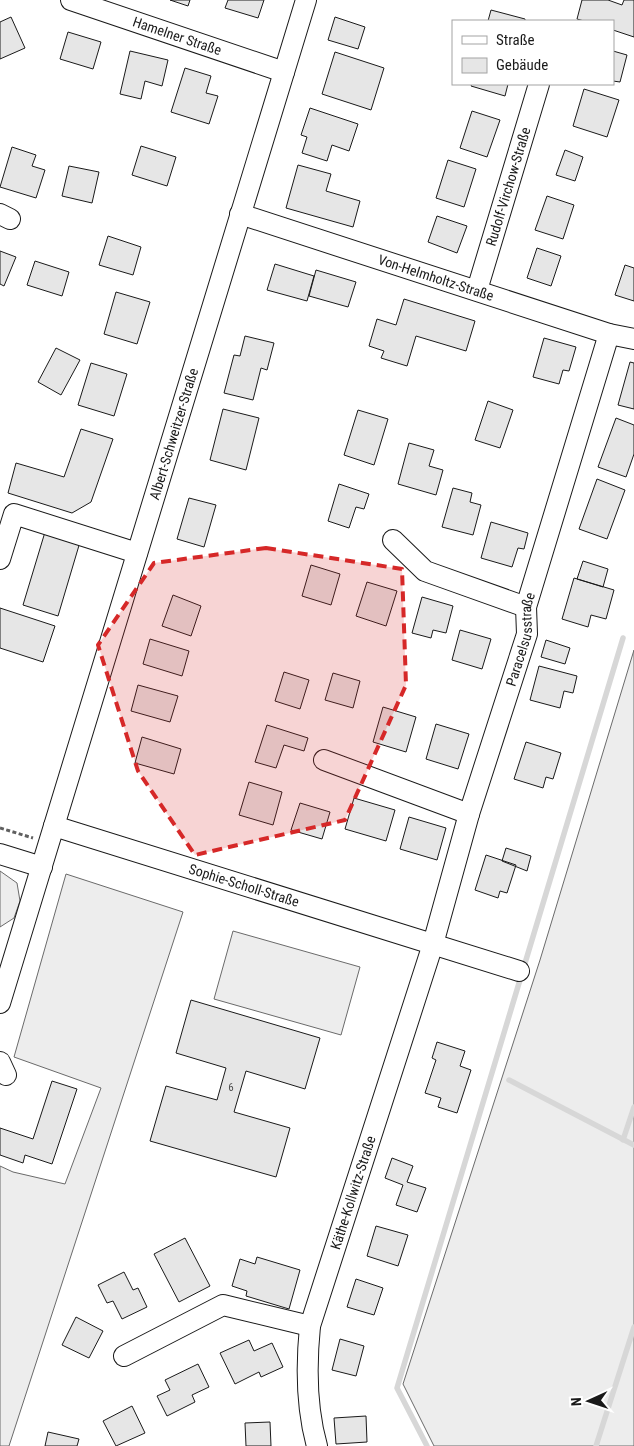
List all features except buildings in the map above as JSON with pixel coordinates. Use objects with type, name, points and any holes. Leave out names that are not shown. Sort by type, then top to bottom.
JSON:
[{"type":"street","name":"Hamelner Straße","points":[[71,0],[284,72]]},
{"type":"street","name":"Albert-Schweitzer-Straße","points":[[0,1003],[8,945],[42,867],[306,0]]},
{"type":"street","name":"Rudolf-Virchow-Straße","points":[[477,290],[539,85]]},
{"type":"street","name":"Von-Helmholtz-Straße","points":[[240,214],[609,334],[634,338]]},
{"type":"street","name":"Paracelsusstraße","points":[[433,944],[469,814],[527,634],[526,607],[609,334]]},
{"type":"street","points":[[0,559],[14,514],[137,553]]},
{"type":"street","points":[[393,540],[425,571],[526,607]]},
{"type":"street","points":[[324,760],[469,814]]},
{"type":"street","name":"Sophie-Scholl-Straße","points":[[51,835],[433,944],[519,971]]},
{"type":"street","points":[[0,854],[42,867]]},
{"type":"street","name":"Käthe-Kollwitz-Straße","points":[[317,1446],[313,1430],[307,1370],[310,1326],[433,944]]},
{"type":"street","points":[[124,1356],[223,1305],[310,1326]]},
{"type":"path","points":[[0,828],[51,835]]},
{"type":"highlighted area","points":[[266,548],[402,569],[406,685],[345,820],[195,855],[138,771],[98,645],[154,563]]},
{"type":"shaded area","points":[[634,650],[634,1446],[434,1446],[403,1384],[540,960]]},
{"type":"shaded area","points":[[0,871],[17,883],[20,901],[14,918],[0,927]]},
{"type":"shaded area","points":[[66,874],[183,912],[9,1446],[0,1446],[0,1166],[13,1172],[65,1184],[101,1088],[14,1057]]},
{"type":"shaded area","points":[[233,931],[360,967],[341,1035],[214,999]]},
{"type":"waterway","points":[[427,1446],[397,1388],[623,638]]},
{"type":"waterway","points":[[509,1080],[634,1145]]},
{"type":"waterway","points":[[623,1140],[634,1107]]},
{"type":"waterway","points":[[596,1446],[634,1327]]}]
